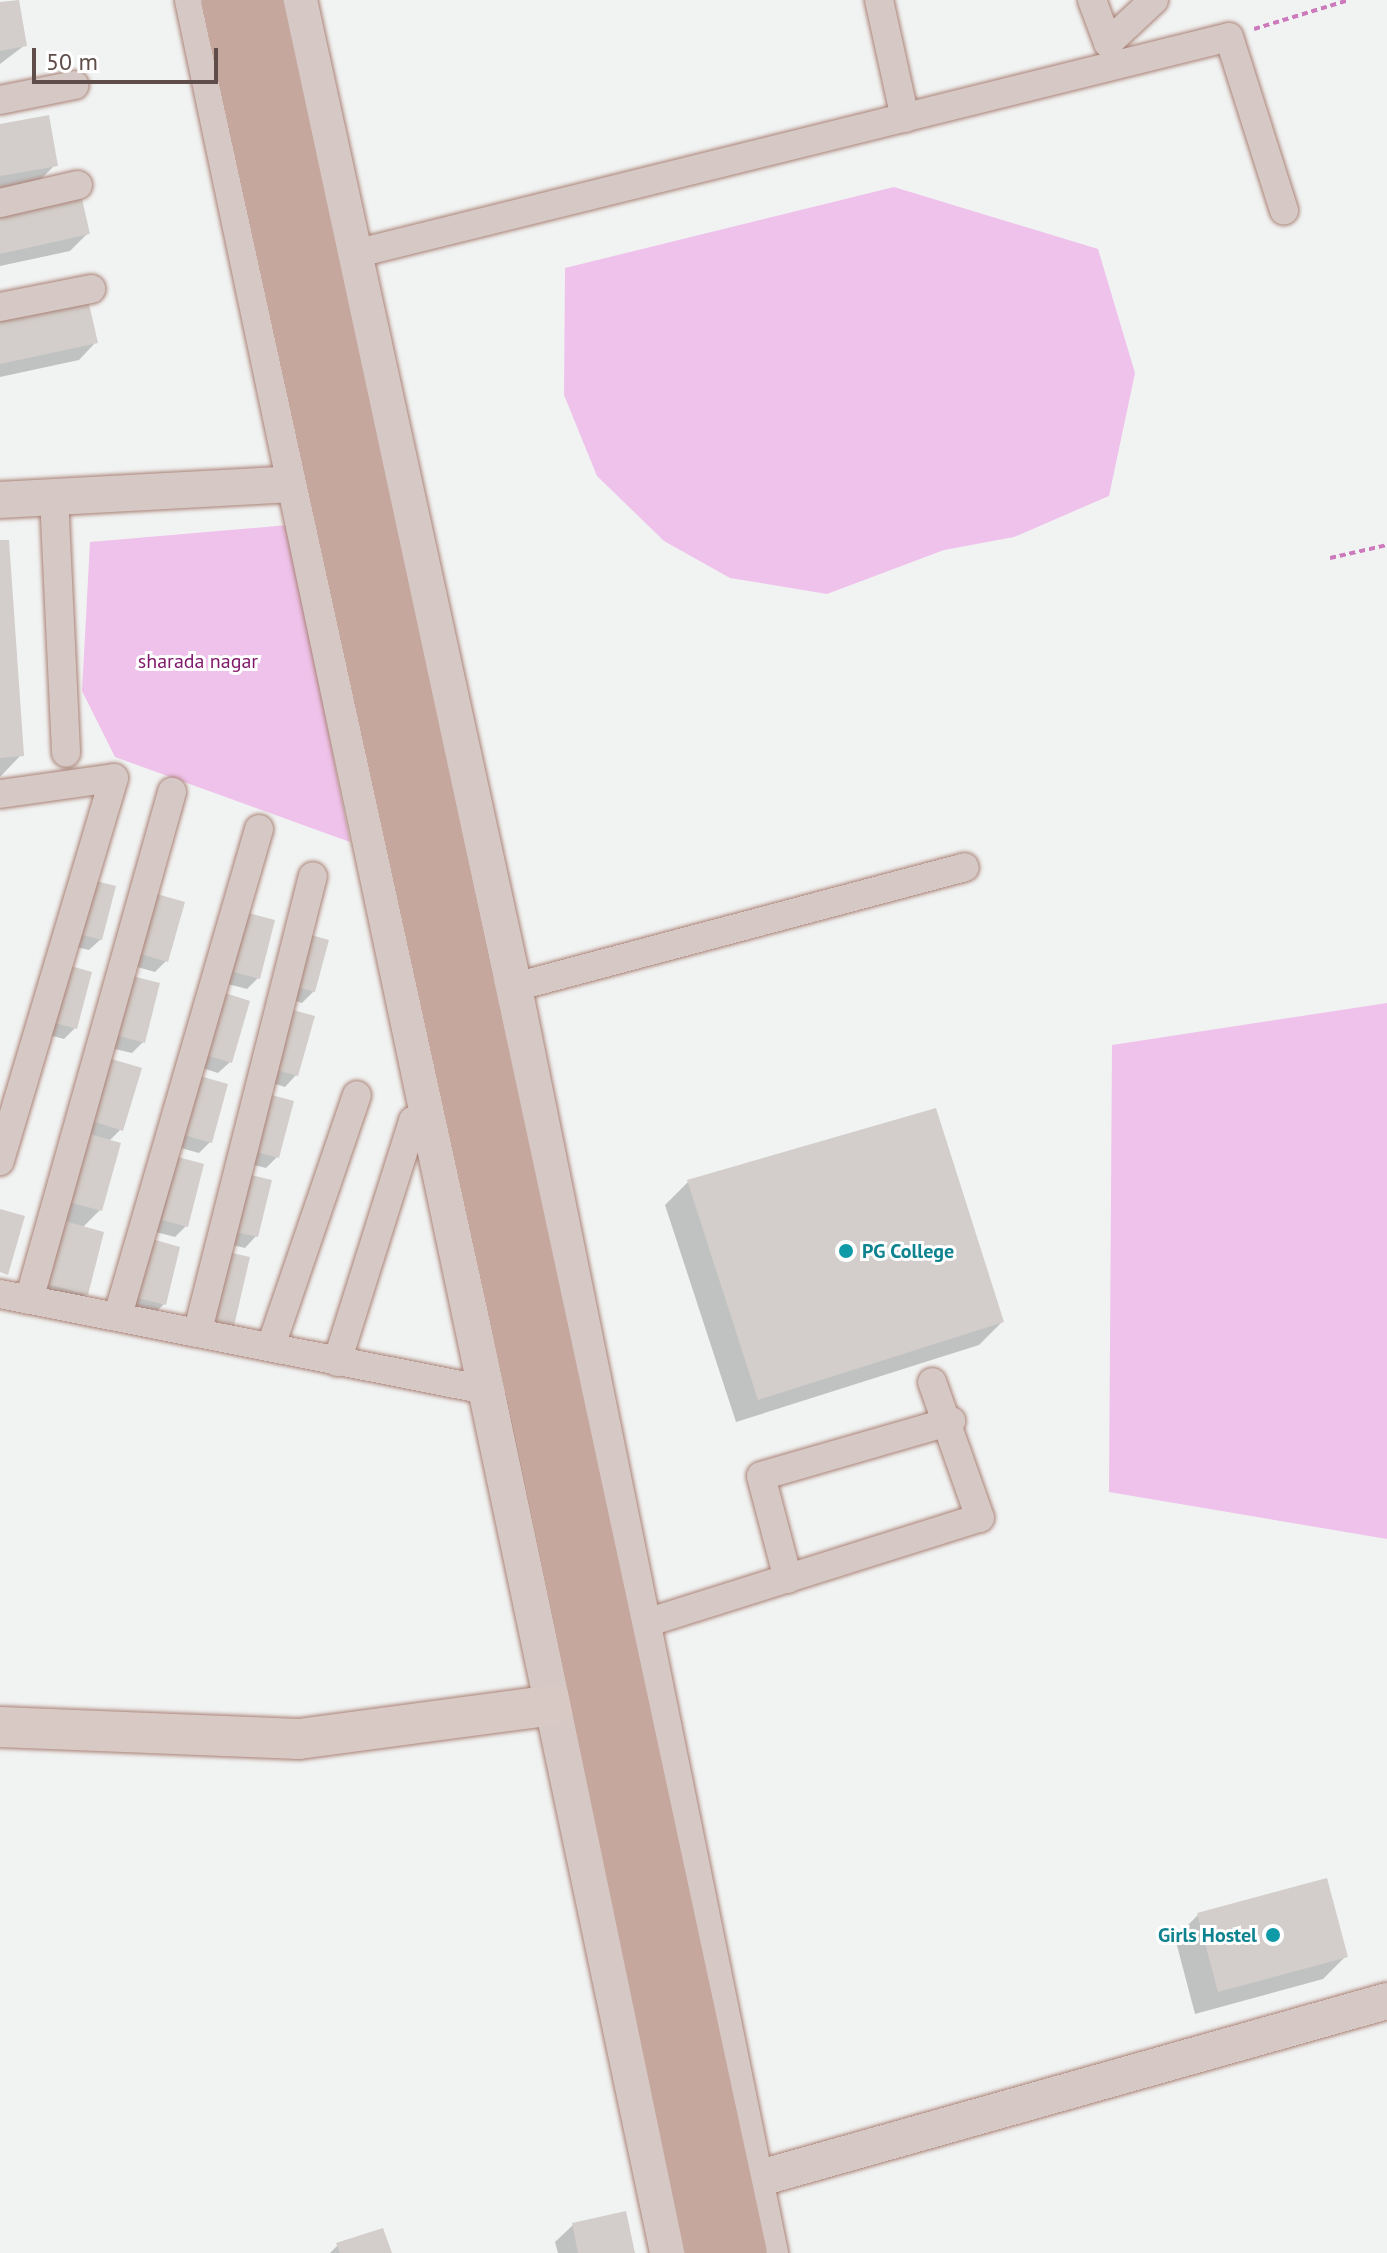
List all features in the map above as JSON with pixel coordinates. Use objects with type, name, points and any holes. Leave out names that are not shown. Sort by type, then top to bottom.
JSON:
[{"type":"highway","points":[[223,0],[255,212],[617,1742],[707,2253]]},
{"type":"highway","points":[[261,0],[338,258],[497,992],[617,1742]]},
{"type":"highway","points":[[628,1796],[711,2042],[742,2184],[745,2253]]},
{"type":"main road","points":[[0,1727],[299,1739],[555,1705]]},
{"type":"street","points":[[193,0],[255,212],[294,484],[491,1391],[555,1705],[617,1742]]},
{"type":"street","points":[[299,0],[338,258],[1229,37],[1284,210]]},
{"type":"street","points":[[879,0],[905,118]]},
{"type":"street","points":[[1092,0],[1108,43],[1154,0]]},
{"type":"street","points":[[0,100],[75,85]]},
{"type":"street","points":[[0,203],[78,185]]},
{"type":"street","points":[[0,307],[91,289]]},
{"type":"street","points":[[0,500],[294,484]]},
{"type":"street","points":[[54,497],[66,753]]},
{"type":"street","points":[[0,794],[114,778],[0,1161]]},
{"type":"street","points":[[29,1300],[172,792]]},
{"type":"street","points":[[118,1315],[259,829]]},
{"type":"street","points":[[668,2253],[628,1796],[617,1742],[646,1623],[497,992],[965,867]]},
{"type":"street","points":[[198,1330],[313,876]]},
{"type":"street","points":[[271,1346],[357,1095]]},
{"type":"street","points":[[337,1362],[413,1121],[430,1116]]},
{"type":"street","points":[[0,1294],[198,1330],[337,1362],[491,1391]]},
{"type":"street","points":[[646,1623],[980,1518],[951,1421],[932,1382]]},
{"type":"street","points":[[788,1579],[761,1476],[951,1421]]},
{"type":"street","points":[[770,2253],[742,2184],[1387,2001]]},
{"type":"path","points":[[1229,37],[1349,0]]},
{"type":"path","points":[[1330,558],[1387,545]]},
{"type":"green space","points":[[894,187],[1098,249],[1135,373],[1109,496],[1014,537],[944,550],[827,594],[730,578],[664,541],[597,476],[564,395],[565,268]]},
{"type":"green space","name":"sharada nagar","points":[[288,525],[350,842],[115,757],[82,691],[90,542]]},
{"type":"green space","points":[[1387,1003],[1387,1539],[1109,1492],[1112,1045]]},
{"type":"building","points":[[19,0],[27,46],[0,51],[0,2]]},
{"type":"building","points":[[49,115],[58,166],[0,176],[0,124]]},
{"type":"building","points":[[80,190],[90,234],[0,254],[0,208]]},
{"type":"building","points":[[87,295],[98,343],[0,364],[0,315]]},
{"type":"building","points":[[0,540],[9,540],[24,756],[0,758]]},
{"type":"building","points":[[92,880],[116,886],[102,940],[78,934]]},
{"type":"building","points":[[150,892],[185,902],[168,962],[133,952]]},
{"type":"building","points":[[245,912],[275,920],[260,979],[230,971]]},
{"type":"building","points":[[304,933],[329,940],[315,992],[290,985]]},
{"type":"building","points":[[64,964],[92,972],[77,1029],[48,1021]]},
{"type":"building","points":[[128,975],[160,983],[145,1043],[112,1034]]},
{"type":"building","points":[[225,993],[250,1001],[232,1063],[206,1055]]},
{"type":"building","points":[[286,1008],[315,1016],[298,1076],[269,1068]]},
{"type":"building","points":[[105,1057],[142,1068],[123,1131],[86,1119]]},
{"type":"building","points":[[200,1076],[228,1084],[212,1143],[184,1135]]},
{"type":"building","points":[[264,1093],[294,1101],[279,1158],[249,1150]]},
{"type":"building","name":"PG College","points":[[936,1108],[1004,1322],[758,1400],[687,1180]]},
{"type":"building","points":[[83,1132],[121,1143],[102,1211],[65,1201]]},
{"type":"building","points":[[178,1157],[204,1164],[188,1227],[162,1220]]},
{"type":"building","points":[[243,1173],[272,1180],[258,1237],[230,1231]]},
{"type":"building","points":[[0,1209],[25,1216],[8,1275],[0,1272]]},
{"type":"building","points":[[61,1220],[104,1232],[88,1295],[44,1283]]},
{"type":"building","points":[[152,1239],[180,1247],[166,1305],[138,1298]]},
{"type":"building","points":[[223,1251],[250,1257],[234,1326],[207,1320]]},
{"type":"building","name":"Girls Hostel","points":[[1327,1878],[1348,1957],[1218,1992],[1197,1913]]},
{"type":"building","points":[[626,2211],[635,2253],[578,2253],[572,2223]]},
{"type":"building","points":[[383,2228],[392,2253],[340,2253],[336,2243]]},
{"type":"place","name":"PG College","points":[[846,1251]]},
{"type":"place","name":"Girls Hostel","points":[[1273,1935]]}]
